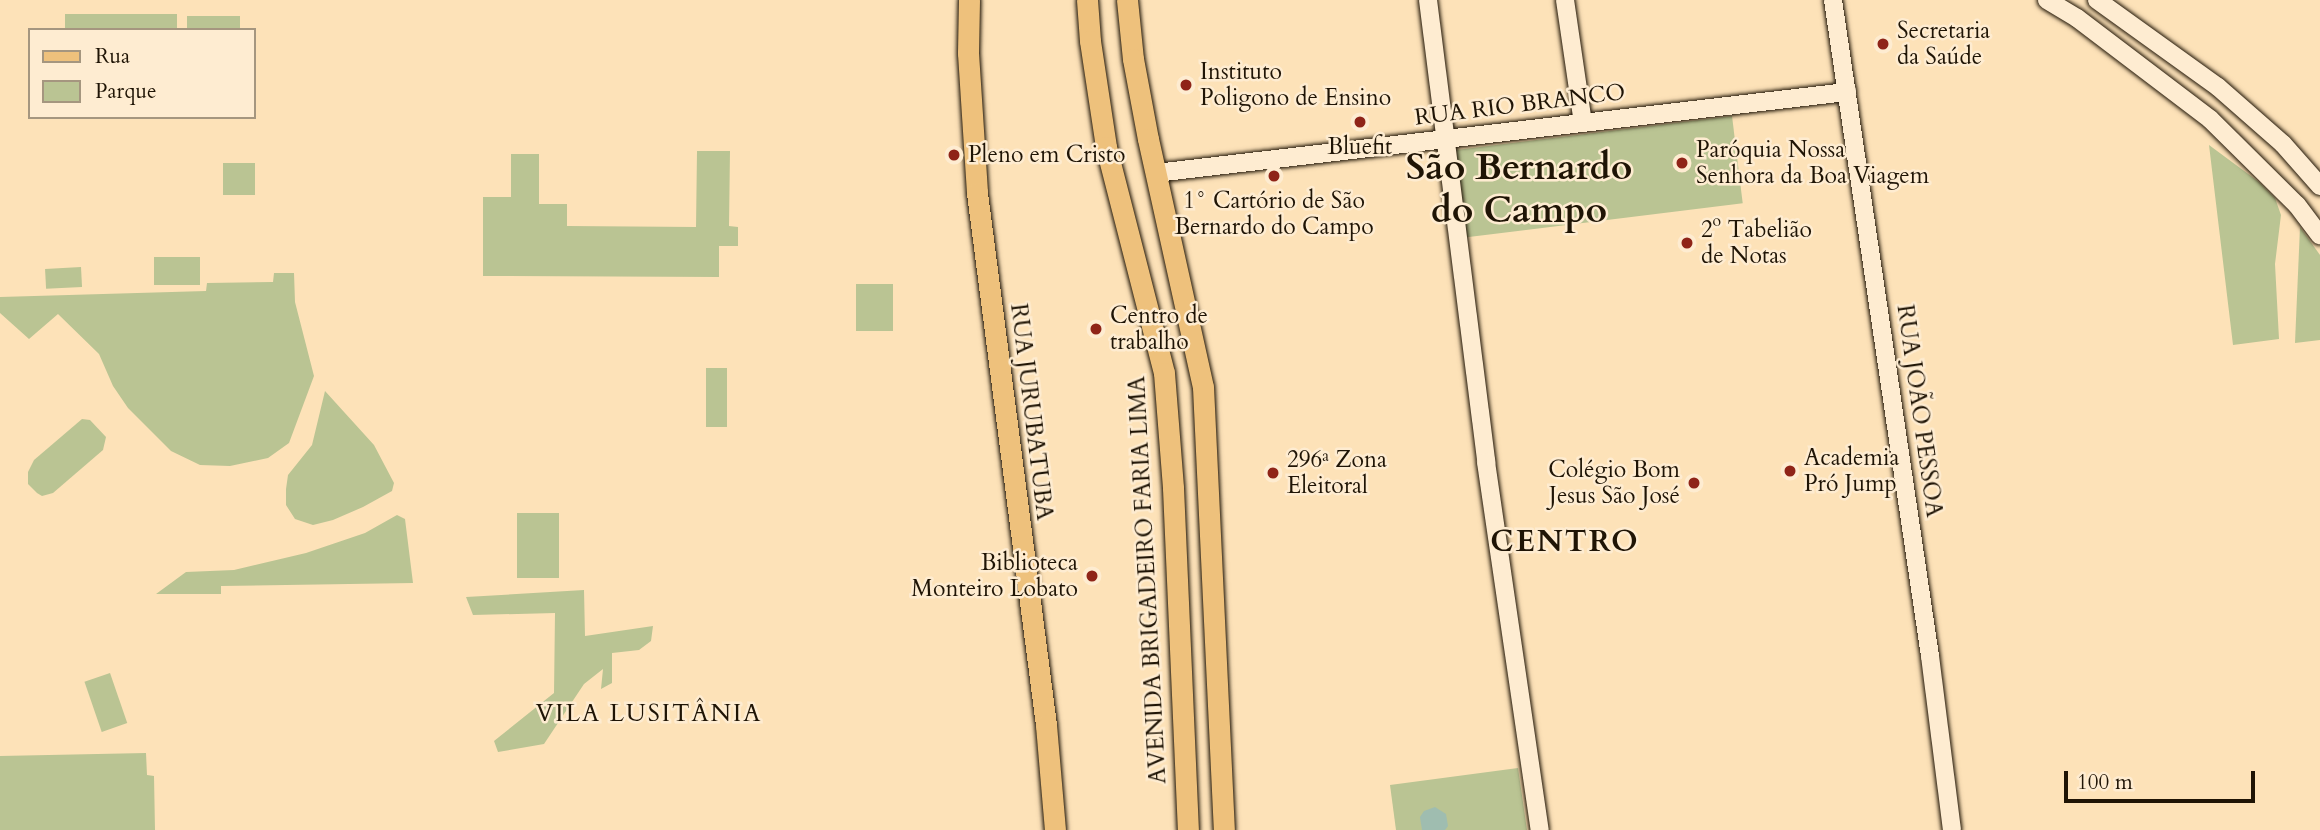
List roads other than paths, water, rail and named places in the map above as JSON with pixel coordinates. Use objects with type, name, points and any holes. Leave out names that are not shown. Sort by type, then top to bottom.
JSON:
[{"type":"main road","name":"RUA JURUBATUBA","points":[[969,0],[968,53],[977,193],[1046,725],[1055,830]]},
{"type":"main road","name":"AVENIDA BRIGADEIRO FARIA LIMA","points":[[1087,0],[1091,51],[1107,147],[1158,341],[1167,395],[1188,830]]},
{"type":"main road","points":[[1127,0],[1133,59],[1203,387],[1224,830]]},
{"type":"street","points":[[1428,0],[1511,646],[1540,830]]},
{"type":"street","points":[[1565,0],[1583,123]]},
{"type":"street","name":"RUA JOÃO PESSOA","points":[[1833,0],[1930,656],[1952,830]]},
{"type":"street","points":[[2047,0],[2077,18],[2210,119],[2297,205],[2320,235]]},
{"type":"street","points":[[2097,0],[2218,87],[2283,144],[2320,186]]},
{"type":"street","name":"RUA RIO BRANCO","points":[[1156,173],[1847,92]]},
{"type":"place","name":"Secretaria da Saúde","points":[[1883,44]]},
{"type":"place","name":"Instituto Poligono de Ensino","points":[[1186,85]]},
{"type":"place","name":"Bluefit","points":[[1360,122]]},
{"type":"place","name":"Pleno em Cristo","points":[[954,155]]},
{"type":"place","name":"Paróquia Nossa Senhora da Boa Viagem","points":[[1682,163]]},
{"type":"place","name":"1° Cartório de São Bernardo do Campo","points":[[1274,176]]},
{"type":"place","name":"2º Tabelião de Notas","points":[[1687,243]]},
{"type":"place","name":"Centro de trabalho","points":[[1096,329]]},
{"type":"place","name":"Academia Pró Jump","points":[[1790,471]]},
{"type":"place","name":"296ª Zona Eleitoral","points":[[1273,473]]},
{"type":"place","name":"Colégio Bom Jesus São José","points":[[1694,483]]},
{"type":"place","name":"Biblioteca Monteiro Lobato","points":[[1092,576]]},
{"type":"district","name":"São Bernardo do Campo","points":[[1519,190]]},
{"type":"district","name":"CENTRO","points":[[1565,542]]},
{"type":"district","name":"VILA LUSITÂNIA","points":[[649,714]]}]
